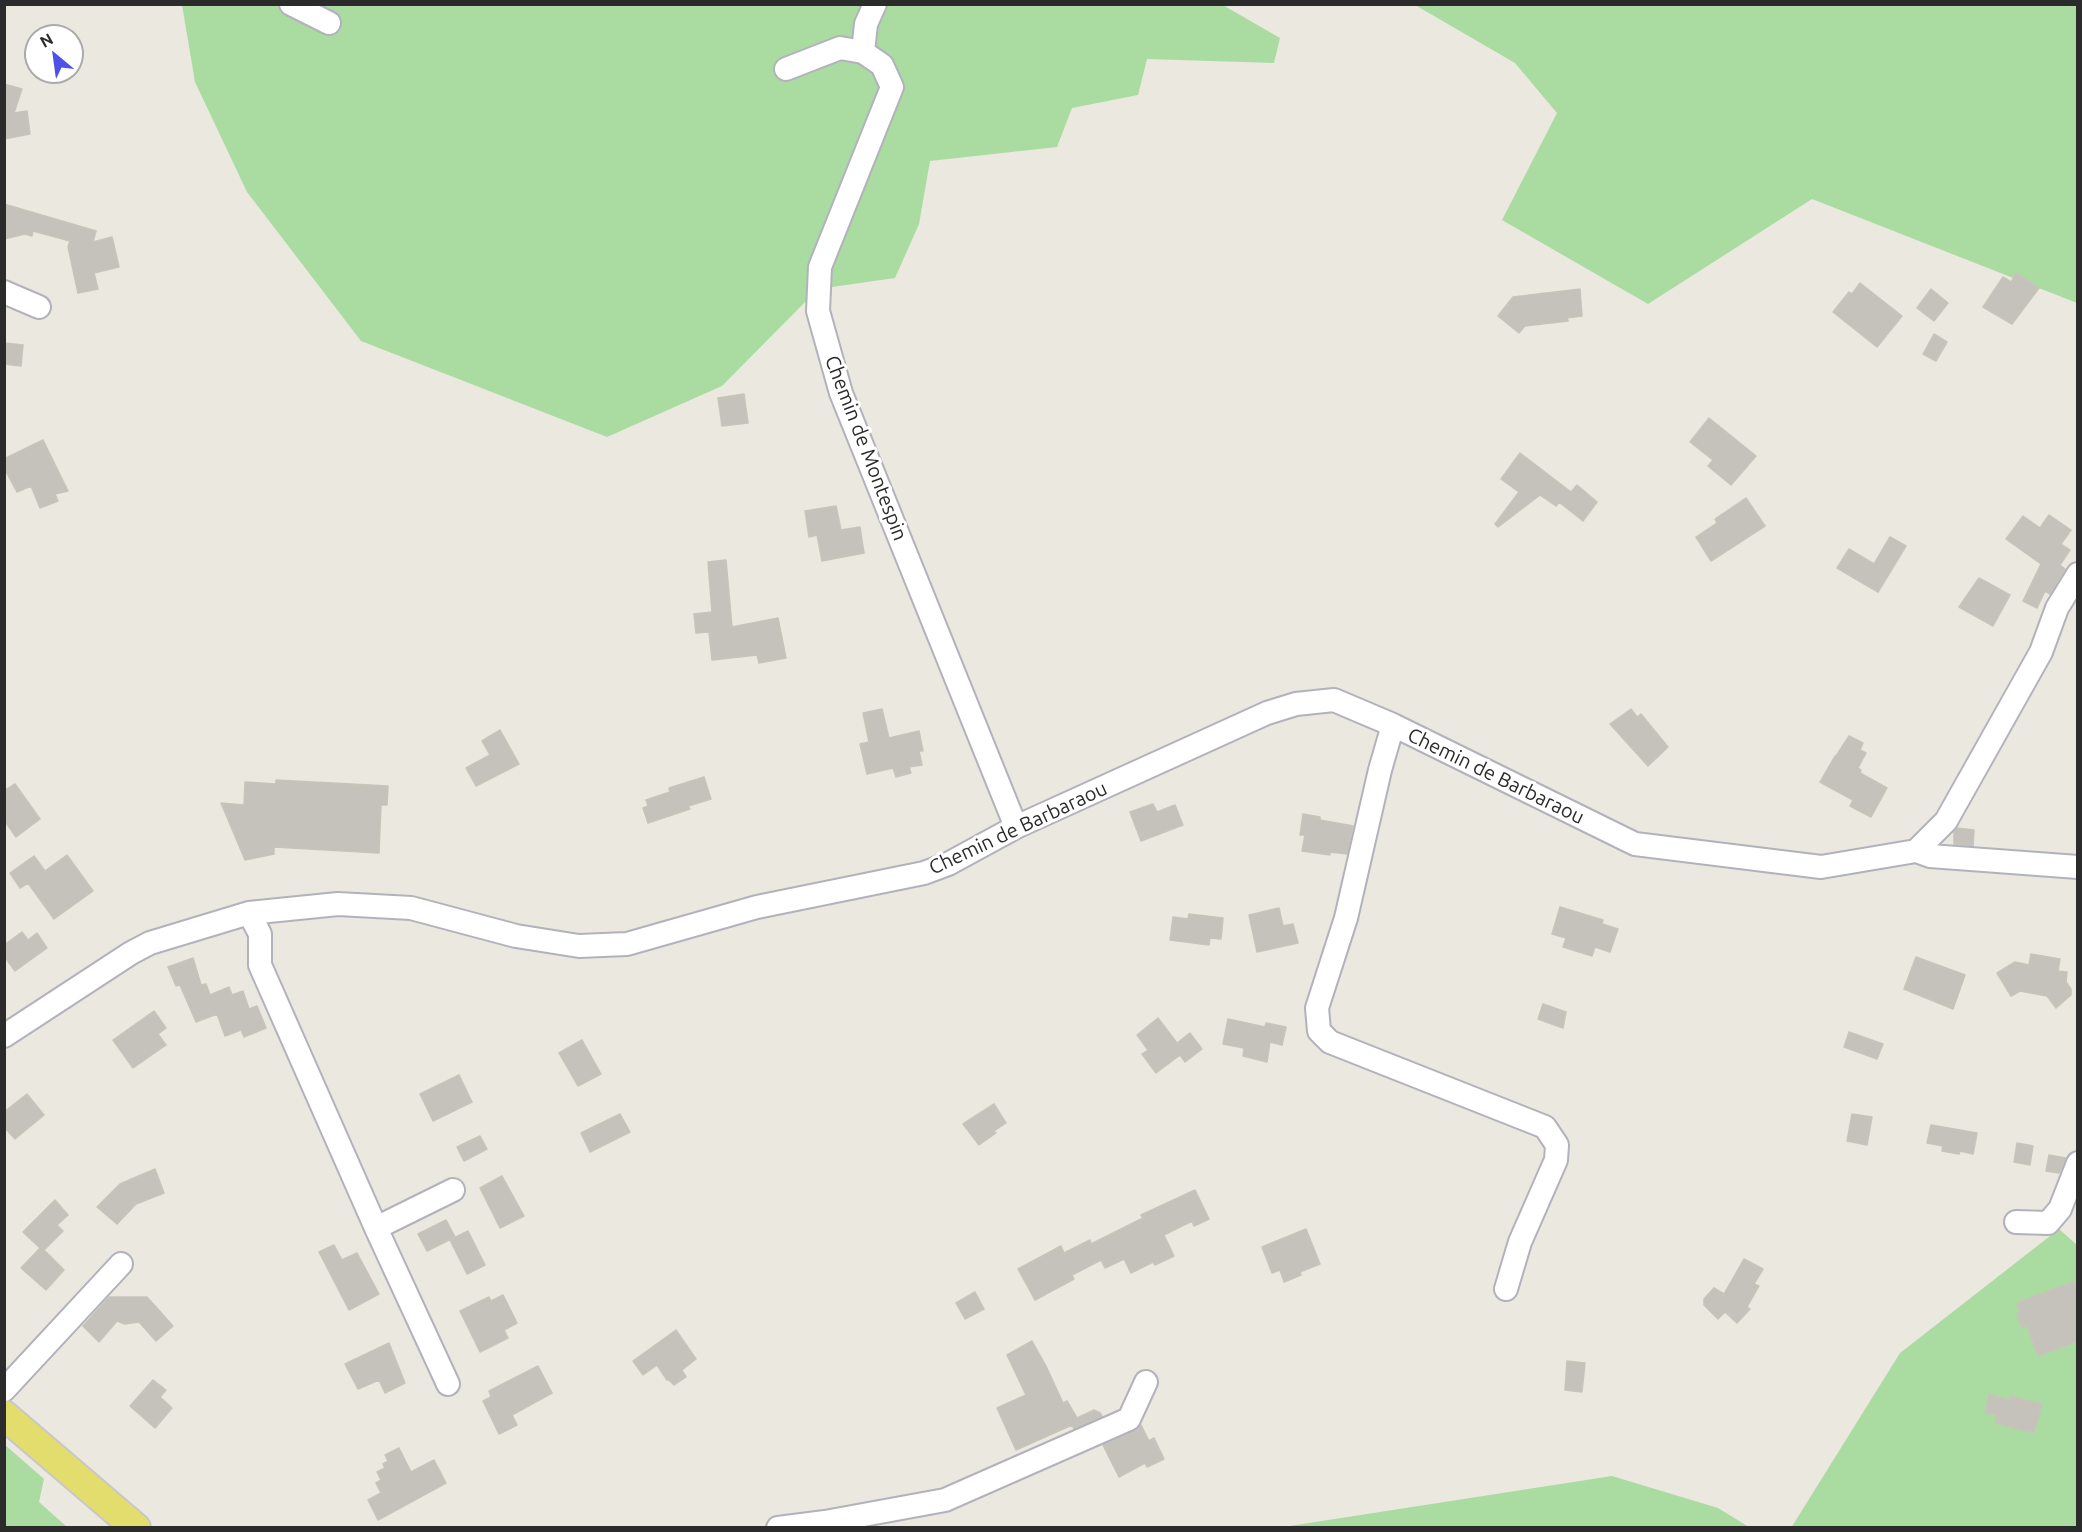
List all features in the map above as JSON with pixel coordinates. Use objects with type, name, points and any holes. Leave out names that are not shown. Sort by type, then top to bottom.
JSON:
[{"type":"main road","points":[[4,1414],[136,1527]]},
{"type":"street","points":[[291,4],[329,22]]},
{"type":"street","points":[[786,69],[840,48],[863,52],[866,24],[875,4]]},
{"type":"street","name":"Chemin de Montespin","points":[[863,52],[882,65],[892,87],[820,267],[818,311],[841,393],[1016,827]]},
{"type":"street","points":[[4,292],[39,307]]},
{"type":"street","points":[[2078,574],[2057,608],[2041,652],[1946,821],[1916,851],[1930,856],[2078,867]]},
{"type":"street","name":"Chemin de Barbaraou","points":[[4,1036],[150,943],[249,913],[338,904],[411,908],[516,936],[579,946],[627,944],[757,907],[924,873],[948,864],[1016,827],[1268,713],[1296,704],[1334,700],[1394,725],[1635,844],[1821,867],[1916,851]]},
{"type":"street","points":[[1394,725],[1380,770],[1346,918],[1317,1008],[1318,1031],[1330,1042],[1545,1127],[1552,1136],[1557,1145],[1556,1160],[1520,1242],[1506,1289]]},
{"type":"street","points":[[249,913],[260,934],[260,965],[375,1228],[448,1384]]},
{"type":"street","points":[[2016,1222],[2048,1223],[2060,1209],[2078,1163]]},
{"type":"street","points":[[375,1228],[453,1190]]},
{"type":"street","points":[[4,1389],[120,1264]]},
{"type":"street","points":[[778,1527],[825,1522],[945,1500],[1129,1419],[1146,1383]]},
{"type":"green space","points":[[1221,4],[1280,38],[1274,63],[1147,59],[1138,95],[1072,108],[1057,147],[930,161],[919,224],[895,278],[818,289],[722,386],[607,437],[361,341],[247,192],[195,82],[182,5]]},
{"type":"green space","points":[[1415,5],[2077,5],[2077,303],[1812,199],[1648,304],[1502,220],[1557,113],[1515,63]]},
{"type":"green space","points":[[2059,1229],[2077,1245],[2077,1527],[1791,1528],[1900,1353]]},
{"type":"green space","points":[[4,1444],[44,1479],[39,1502],[67,1527],[5,1527]]},
{"type":"green space","points":[[1612,1476],[1718,1508],[1749,1527],[1283,1527]]},
{"type":"building","points":[[4,84],[22,89],[14,113],[27,111],[30,134],[4,139]]},
{"type":"building","points":[[4,204],[96,231],[93,242],[112,237],[119,267],[94,273],[98,289],[78,293],[68,247],[70,241],[33,231],[32,236],[25,234],[4,239]]},
{"type":"building","points":[[2016,273],[2039,288],[2012,324],[1983,307],[2003,277],[2011,282]]},
{"type":"building","points":[[1860,283],[1902,316],[1877,347],[1833,312],[1849,292],[1852,294]]},
{"type":"building","points":[[1580,289],[1582,316],[1567,318],[1568,321],[1525,326],[1519,333],[1498,316],[1513,297]]},
{"type":"building","points":[[1931,289],[1948,303],[1934,321],[1917,308]]},
{"type":"building","points":[[1934,334],[1947,342],[1936,361],[1923,354]]},
{"type":"building","points":[[4,343],[23,345],[21,366],[4,364]]},
{"type":"building","points":[[744,394],[748,423],[722,426],[718,398]]},
{"type":"building","points":[[1709,418],[1756,456],[1731,485],[1708,466],[1713,460],[1690,442]]},
{"type":"building","points":[[43,440],[68,491],[55,494],[58,501],[40,508],[31,486],[17,492],[4,468],[4,459]]},
{"type":"building","points":[[1520,453],[1571,492],[1577,485],[1597,502],[1583,521],[1559,502],[1556,506],[1540,495],[1498,527],[1495,524],[1519,492],[1501,479]]},
{"type":"building","points":[[1746,498],[1765,526],[1711,561],[1696,537],[1717,523],[1715,519]]},
{"type":"building","points":[[836,506],[841,530],[860,527],[864,553],[822,561],[817,535],[809,537],[805,511]]},
{"type":"building","points":[[2049,515],[2071,530],[2061,544],[2070,550],[2060,565],[2065,569],[2050,594],[2045,591],[2037,608],[2023,601],[2041,564],[2006,539],[2023,516],[2040,528]]},
{"type":"building","points":[[1890,537],[1906,546],[1878,592],[1837,568],[1849,549],[1874,564]]},
{"type":"building","points":[[726,560],[732,627],[778,618],[786,658],[759,663],[757,655],[712,660],[709,632],[696,633],[694,614],[712,612],[708,562]]},
{"type":"building","points":[[1979,578],[2010,595],[1993,626],[1959,607]]},
{"type":"building","points":[[882,709],[889,738],[919,731],[923,751],[919,751],[922,765],[909,767],[911,773],[896,777],[893,768],[867,774],[860,744],[869,742],[863,713]]},
{"type":"building","points":[[1631,709],[1637,717],[1641,714],[1668,747],[1648,766],[1610,724]]},
{"type":"building","points":[[500,730],[519,764],[476,786],[466,768],[490,755],[482,741]]},
{"type":"building","points":[[1849,736],[1863,743],[1860,750],[1866,753],[1858,768],[1861,770],[1860,773],[1887,788],[1871,817],[1850,806],[1853,800],[1820,782]]},
{"type":"building","points":[[704,777],[711,799],[688,806],[690,809],[648,823],[643,808],[648,806],[646,800],[670,792],[669,788]]},
{"type":"building","points":[[276,780],[388,786],[387,805],[381,805],[379,853],[274,847],[274,854],[245,860],[221,803],[244,805],[245,782],[276,784]]},
{"type":"building","points":[[15,784],[40,819],[16,837],[4,820],[4,791]]},
{"type":"building","points":[[1153,804],[1157,812],[1175,805],[1183,825],[1141,841],[1130,812]]},
{"type":"building","points":[[1303,814],[1320,817],[1320,820],[1353,826],[1347,854],[1330,852],[1330,855],[1302,851],[1305,835],[1300,835]]},
{"type":"building","points":[[1957,828],[1974,830],[1973,846],[1954,844],[1954,832]]},
{"type":"building","points":[[67,855],[93,891],[54,919],[28,883],[20,888],[10,873],[34,856],[45,871]]},
{"type":"building","points":[[1560,907],[1603,920],[1602,924],[1618,929],[1610,952],[1595,947],[1592,956],[1563,947],[1566,938],[1552,934]]},
{"type":"building","points":[[1279,908],[1283,926],[1293,924],[1298,943],[1257,952],[1249,915]]},
{"type":"building","points":[[1189,914],[1223,918],[1221,939],[1210,938],[1209,945],[1170,940],[1173,917],[1188,919]]},
{"type":"building","points":[[22,932],[28,940],[37,933],[47,948],[15,971],[4,956],[4,945]]},
{"type":"building","points":[[2031,954],[2060,959],[2058,971],[2067,972],[2066,982],[2071,989],[2071,995],[2056,1008],[2047,996],[2020,991],[2011,996],[1997,973],[2015,962],[2029,965]]},
{"type":"building","points":[[1916,957],[1965,975],[1953,1009],[1904,989]]},
{"type":"building","points":[[193,958],[201,985],[206,984],[210,995],[229,987],[232,995],[243,991],[249,1009],[257,1006],[266,1028],[244,1037],[241,1030],[225,1036],[217,1014],[196,1022],[180,985],[176,986],[168,967]]},
{"type":"building","points":[[1543,1004],[1566,1012],[1563,1028],[1538,1019]]},
{"type":"building","points":[[154,1011],[166,1028],[158,1034],[166,1045],[133,1068],[113,1040]]},
{"type":"building","points":[[1158,1018],[1177,1043],[1190,1033],[1202,1049],[1185,1062],[1180,1055],[1156,1073],[1142,1054],[1148,1050],[1137,1035]]},
{"type":"building","points":[[1228,1019],[1265,1027],[1266,1023],[1286,1027],[1282,1045],[1270,1042],[1267,1062],[1243,1056],[1244,1048],[1223,1044]]},
{"type":"building","points":[[1849,1032],[1883,1044],[1877,1059],[1844,1047]]},
{"type":"building","points":[[582,1040],[601,1074],[578,1086],[559,1053]]},
{"type":"building","points":[[459,1075],[472,1102],[433,1121],[420,1094]]},
{"type":"building","points":[[27,1094],[44,1115],[15,1139],[4,1127],[4,1112]]},
{"type":"building","points":[[994,1104],[1006,1123],[979,1145],[963,1124]]},
{"type":"building","points":[[620,1114],[630,1132],[590,1152],[581,1133]]},
{"type":"building","points":[[1852,1114],[1872,1117],[1867,1145],[1847,1141]]},
{"type":"building","points":[[1931,1125],[1977,1133],[1973,1154],[1942,1151],[1943,1146],[1927,1143]]},
{"type":"building","points":[[480,1136],[487,1149],[464,1161],[457,1147]]},
{"type":"building","points":[[2017,1143],[2033,1146],[2030,1165],[2014,1162]]},
{"type":"building","points":[[2049,1155],[2066,1158],[2059,1173],[2046,1171]]},
{"type":"building","points":[[155,1169],[164,1193],[136,1204],[117,1224],[97,1207],[120,1184]]},
{"type":"building","points":[[502,1176],[524,1216],[500,1228],[480,1188]]},
{"type":"building","points":[[1195,1190],[1209,1219],[1194,1226],[1192,1221],[1164,1235],[1174,1256],[1155,1265],[1153,1262],[1131,1273],[1124,1259],[1105,1268],[1101,1260],[1072,1275],[1074,1279],[1035,1300],[1018,1269],[1061,1246],[1064,1253],[1090,1240],[1091,1244],[1143,1218],[1141,1215]]},
{"type":"building","points":[[55,1200],[68,1215],[57,1225],[63,1231],[44,1250],[64,1270],[46,1290],[21,1268],[40,1248],[23,1232]]},
{"type":"building","points":[[446,1220],[455,1237],[427,1251],[418,1234]]},
{"type":"building","points":[[1306,1229],[1320,1264],[1284,1282],[1280,1270],[1272,1273],[1262,1247]]},
{"type":"building","points":[[468,1231],[485,1265],[467,1274],[450,1240]]},
{"type":"building","points":[[334,1245],[342,1260],[357,1253],[379,1294],[349,1310],[319,1252]]},
{"type":"building","points":[[1744,1259],[1763,1269],[1754,1284],[1759,1286],[1747,1307],[1750,1309],[1737,1323],[1725,1312],[1718,1319],[1704,1305],[1704,1299],[1714,1288],[1724,1294]]},
{"type":"building","points":[[2073,1282],[2078,1293],[2078,1341],[2038,1356],[2027,1326],[2022,1328],[2017,1314],[2020,1312],[2017,1303]]},
{"type":"building","points":[[975,1292],[984,1309],[965,1319],[956,1303]]},
{"type":"building","points":[[503,1295],[517,1323],[504,1330],[508,1338],[480,1352],[460,1311],[489,1297],[491,1301]]},
{"type":"building","points":[[109,1297],[147,1297],[173,1326],[156,1341],[139,1322],[125,1324],[117,1321],[99,1342],[83,1326]]},
{"type":"building","points":[[676,1330],[696,1359],[682,1370],[686,1377],[674,1385],[667,1380],[657,1365],[643,1375],[633,1361]]},
{"type":"building","points":[[1032,1341],[1063,1403],[1067,1401],[1077,1418],[1094,1410],[1102,1416],[1074,1429],[1072,1425],[1016,1450],[997,1408],[1026,1395],[1007,1355]]},
{"type":"building","points":[[389,1343],[405,1383],[385,1393],[379,1380],[358,1389],[345,1364]]},
{"type":"building","points":[[1567,1361],[1585,1363],[1582,1392],[1565,1390]]},
{"type":"building","points":[[538,1366],[552,1393],[512,1415],[517,1425],[499,1434],[483,1401],[491,1397],[489,1391]]},
{"type":"building","points":[[153,1380],[166,1390],[160,1397],[172,1408],[155,1428],[130,1406]]},
{"type":"building","points":[[1989,1394],[2009,1400],[2010,1396],[2042,1404],[2034,1433],[1995,1423],[1997,1415],[1985,1412]]},
{"type":"building","points":[[1141,1425],[1149,1441],[1154,1438],[1164,1459],[1147,1467],[1145,1463],[1119,1477],[1103,1445],[1134,1431]]},
{"type":"building","points":[[399,1448],[411,1472],[434,1460],[446,1483],[378,1520],[368,1500],[381,1493],[376,1483],[381,1480],[377,1472],[385,1468],[383,1464],[388,1461],[385,1455]]}]
